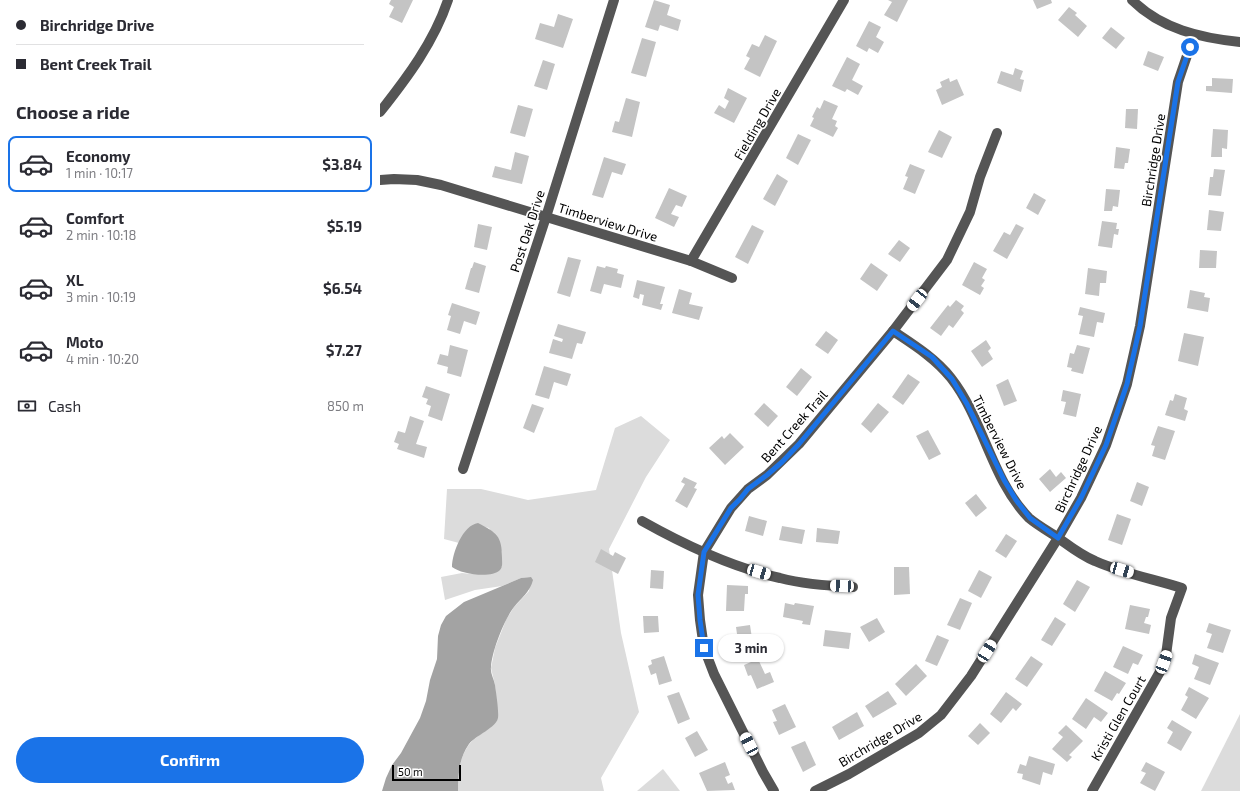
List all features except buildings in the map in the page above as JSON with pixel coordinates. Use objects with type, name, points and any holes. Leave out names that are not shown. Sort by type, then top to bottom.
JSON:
[{"type":"street","points":[[380,112],[401,86],[422,55],[448,0]]},
{"type":"street","name":"Post Oak Drive","points":[[463,469],[546,217],[614,0]]},
{"type":"street","name":"Fielding Drive","points":[[691,261],[844,0]]},
{"type":"street","points":[[1132,0],[1170,26],[1194,35],[1240,42]]},
{"type":"street","name":"Birchridge Drive","points":[[815,791],[849,774],[919,733],[941,715],[971,676],[1058,538],[1081,498],[1106,445],[1127,384],[1140,326],[1178,82],[1194,35]]},
{"type":"street","name":"Bent Creek Trail","points":[[774,791],[714,674],[704,648],[698,595],[704,552],[731,508],[748,489],[782,462],[799,444],[893,331],[947,260],[970,212],[980,177],[997,133]]},
{"type":"street","name":"Timberview Drive","points":[[380,180],[394,178],[417,180],[441,185],[691,261],[732,278]]},
{"type":"street","name":"Timberview Drive","points":[[893,331],[932,357],[952,379],[967,404],[1004,480],[1016,500],[1030,518],[1077,551],[1100,563],[1182,588]]},
{"type":"street","points":[[642,521],[704,552],[759,572],[780,578],[833,586],[852,587]]},
{"type":"street","name":"Kristi Glen Court","points":[[1092,791],[1161,670],[1166,655],[1171,618],[1182,588]]},
{"type":"shaded area","points":[[641,416],[670,440],[646,477],[609,549],[621,633],[639,712],[601,778],[604,791],[458,791],[461,761],[467,748],[471,742],[491,727],[498,719],[495,685],[491,668],[495,648],[506,620],[514,607],[529,591],[531,577],[521,578],[502,586],[475,590],[445,600],[441,577],[462,573],[471,574],[502,567],[502,552],[489,528],[485,527],[466,531],[459,543],[444,539],[447,489],[481,489],[528,500],[596,490],[615,428]]},
{"type":"shaded area","points":[[478,523],[494,533],[501,545],[502,566],[496,573],[483,575],[462,572],[452,567],[454,554],[459,540],[468,529]]},
{"type":"shaded area","points":[[531,577],[533,580],[530,588],[514,607],[503,627],[496,644],[492,660],[491,669],[498,707],[497,721],[494,725],[472,741],[466,749],[460,767],[458,791],[382,791],[392,765],[401,753],[420,718],[437,659],[438,636],[441,625],[446,616],[464,602],[521,578]]},
{"type":"shaded area","points":[[1240,714],[1240,791],[1201,791]]},
{"type":"shaded area","points":[[663,769],[680,791],[637,791]]},
{"type":"route","points":[[704,648],[698,595],[704,552],[731,508],[748,489],[782,462],[799,444],[893,331],[932,357],[952,379],[967,404],[1004,480],[1016,500],[1030,518],[1058,538],[1081,498],[1106,445],[1127,384],[1140,326],[1178,82],[1190,47]]}]
